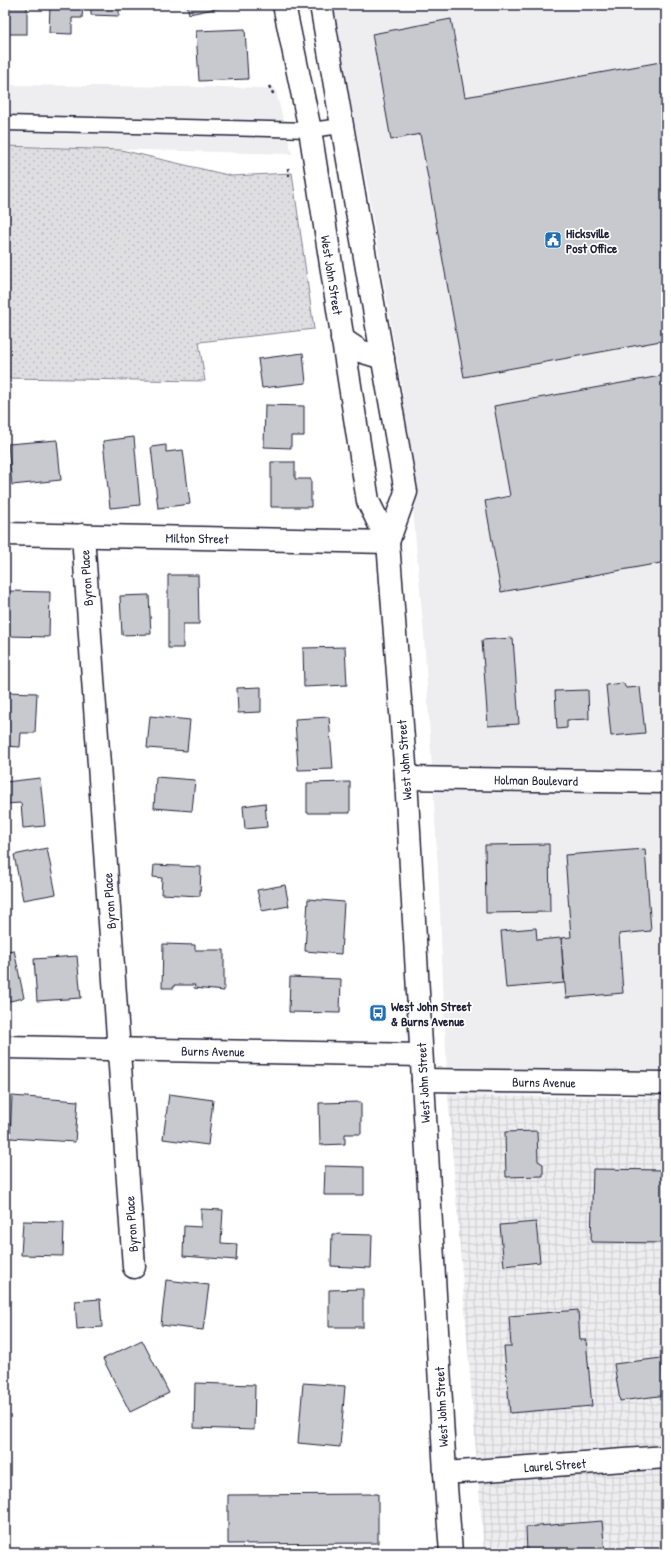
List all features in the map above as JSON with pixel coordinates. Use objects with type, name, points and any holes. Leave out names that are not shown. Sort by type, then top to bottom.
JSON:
[{"type":"street","name":"West John Street","points":[[284,5],[310,130],[368,501],[388,542],[406,778],[445,1473],[451,1553]]},
{"type":"street","name":"West John Street","points":[[321,5],[406,492],[388,542]]},
{"type":"street","points":[[342,339],[360,351],[383,358]]},
{"type":"street","name":"Milton Street","points":[[5,534],[388,542]]},
{"type":"street","name":"Byron Place","points":[[83,536],[120,1049],[134,1267]]},
{"type":"street","name":"Holman Boulevard","points":[[406,778],[666,782]]},
{"type":"street","name":"Burns Avenue","points":[[5,1047],[421,1055]]},
{"type":"street","name":"Burns Avenue","points":[[423,1080],[666,1083]]},
{"type":"street","name":"Laurel Street","points":[[445,1473],[666,1457]]},
{"type":"lane","points":[[5,122],[310,130],[342,126]]},
{"type":"path","points":[[269,86],[274,95]]},
{"type":"path","points":[[288,168],[288,176]]},
{"type":"shaded area","points":[[331,5],[666,5],[666,1093],[448,1096],[438,869],[424,636],[403,394],[368,189]]},
{"type":"shaded area","points":[[5,85],[275,88],[292,154],[5,146]]},
{"type":"shaded area","points":[[5,146],[121,150],[232,176],[292,173],[314,329],[199,342],[205,381],[5,378]]},
{"type":"shaded area","points":[[448,1096],[666,1097],[666,1553],[484,1553]]},
{"type":"building","points":[[5,5],[27,5],[27,34],[5,34]]},
{"type":"building","points":[[50,5],[83,5],[82,18],[72,18],[72,34],[49,33]]},
{"type":"building","points":[[91,5],[119,5],[119,16],[91,15]]},
{"type":"building","points":[[187,5],[233,5],[189,14]]},
{"type":"building","name":"Hicksville Post Office","points":[[451,19],[465,97],[666,61],[666,340],[464,377],[420,134],[391,140],[372,34]]},
{"type":"building","points":[[245,29],[248,79],[199,81],[196,31]]},
{"type":"building","points":[[303,353],[306,383],[262,388],[258,359]]},
{"type":"building","points":[[666,375],[666,562],[501,592],[485,501],[510,496],[494,406]]},
{"type":"building","points":[[265,405],[304,406],[304,436],[291,436],[291,448],[264,447]]},
{"type":"building","points":[[134,437],[140,505],[110,508],[103,441]]},
{"type":"building","points":[[57,440],[61,480],[12,485],[8,444]]},
{"type":"building","points":[[166,445],[166,452],[183,450],[190,504],[158,508],[151,447]]},
{"type":"building","points":[[271,462],[295,462],[295,479],[311,479],[311,507],[271,507]]},
{"type":"building","points":[[168,575],[198,575],[199,624],[183,624],[183,648],[168,648]]},
{"type":"building","points":[[9,591],[50,592],[49,637],[8,636]]},
{"type":"building","points":[[149,595],[151,634],[122,635],[120,596]]},
{"type":"building","points":[[513,638],[519,724],[488,726],[482,640]]},
{"type":"building","points":[[345,647],[347,685],[304,687],[303,648]]},
{"type":"building","points":[[623,683],[626,688],[640,687],[645,733],[611,736],[606,685]]},
{"type":"building","points":[[261,687],[261,712],[238,713],[237,688]]},
{"type":"building","points":[[588,690],[589,719],[567,720],[567,728],[557,729],[555,691]]},
{"type":"building","points":[[5,692],[37,693],[35,733],[21,733],[20,747],[5,746]]},
{"type":"building","points":[[150,716],[190,720],[187,751],[147,748]]},
{"type":"building","points":[[329,717],[333,769],[298,770],[295,719]]},
{"type":"building","points":[[156,777],[195,780],[192,811],[154,808]]},
{"type":"building","points":[[40,778],[45,826],[23,828],[21,803],[5,804],[5,782]]},
{"type":"building","points":[[350,782],[350,813],[307,813],[307,783]]},
{"type":"building","points":[[265,803],[267,827],[245,829],[243,806]]},
{"type":"building","points":[[549,844],[550,912],[486,913],[485,845]]},
{"type":"building","points":[[47,848],[56,894],[23,900],[14,855]]},
{"type":"building","points":[[645,849],[651,931],[619,934],[623,993],[566,998],[561,938],[571,937],[565,855]]},
{"type":"building","points":[[154,865],[201,867],[200,896],[161,894],[162,878],[153,877]]},
{"type":"building","points":[[285,885],[289,906],[262,911],[257,890]]},
{"type":"building","points":[[308,899],[344,902],[341,954],[305,951]]},
{"type":"building","points":[[536,928],[537,940],[561,938],[564,983],[506,988],[501,931]]},
{"type":"building","points":[[163,944],[195,945],[195,950],[224,950],[224,991],[194,988],[195,985],[174,985],[174,988],[162,988]]},
{"type":"building","points":[[14,950],[24,998],[5,1002],[5,951]]},
{"type":"building","points":[[77,956],[81,998],[37,1001],[34,959]]},
{"type":"building","points":[[290,977],[341,979],[340,1013],[289,1012]]},
{"type":"building","points":[[169,1094],[213,1100],[208,1145],[163,1139]]},
{"type":"building","points":[[12,1096],[78,1101],[75,1142],[10,1138]]},
{"type":"building","points":[[361,1102],[361,1134],[345,1134],[345,1144],[320,1145],[319,1103]]},
{"type":"building","points":[[537,1131],[538,1161],[543,1164],[543,1176],[506,1177],[505,1132]]},
{"type":"building","points":[[325,1166],[364,1167],[364,1195],[324,1195]]},
{"type":"building","points":[[593,1169],[666,1170],[666,1243],[591,1242]]},
{"type":"building","points":[[201,1209],[223,1210],[221,1243],[237,1244],[236,1260],[183,1256],[184,1226],[201,1227]]},
{"type":"building","points":[[23,1221],[64,1222],[63,1256],[21,1255]]},
{"type":"building","points":[[536,1222],[540,1262],[504,1266],[500,1225]]},
{"type":"building","points":[[332,1234],[372,1235],[371,1268],[331,1266]]},
{"type":"building","points":[[166,1280],[209,1285],[203,1330],[161,1325]]},
{"type":"building","points":[[363,1289],[363,1327],[329,1327],[329,1290]]},
{"type":"building","points":[[100,1299],[102,1327],[77,1329],[75,1301]]},
{"type":"building","points":[[578,1310],[580,1340],[586,1340],[592,1406],[510,1413],[504,1347],[511,1347],[509,1316]]},
{"type":"building","points":[[142,1340],[169,1393],[130,1412],[103,1359]]},
{"type":"building","points":[[661,1358],[666,1395],[620,1401],[614,1364]]},
{"type":"building","points":[[195,1383],[255,1385],[254,1430],[194,1428]]},
{"type":"building","points":[[303,1383],[345,1386],[340,1447],[298,1443]]},
{"type":"building","points":[[378,1494],[378,1543],[228,1544],[228,1495]]},
{"type":"building","points":[[602,1521],[605,1553],[527,1553],[526,1527]]},
{"type":"place","name":"Hicksville Post Office","points":[[553,240]]},
{"type":"place","name":"West John Street & Burns Avenue","points":[[378,1013]]}]
